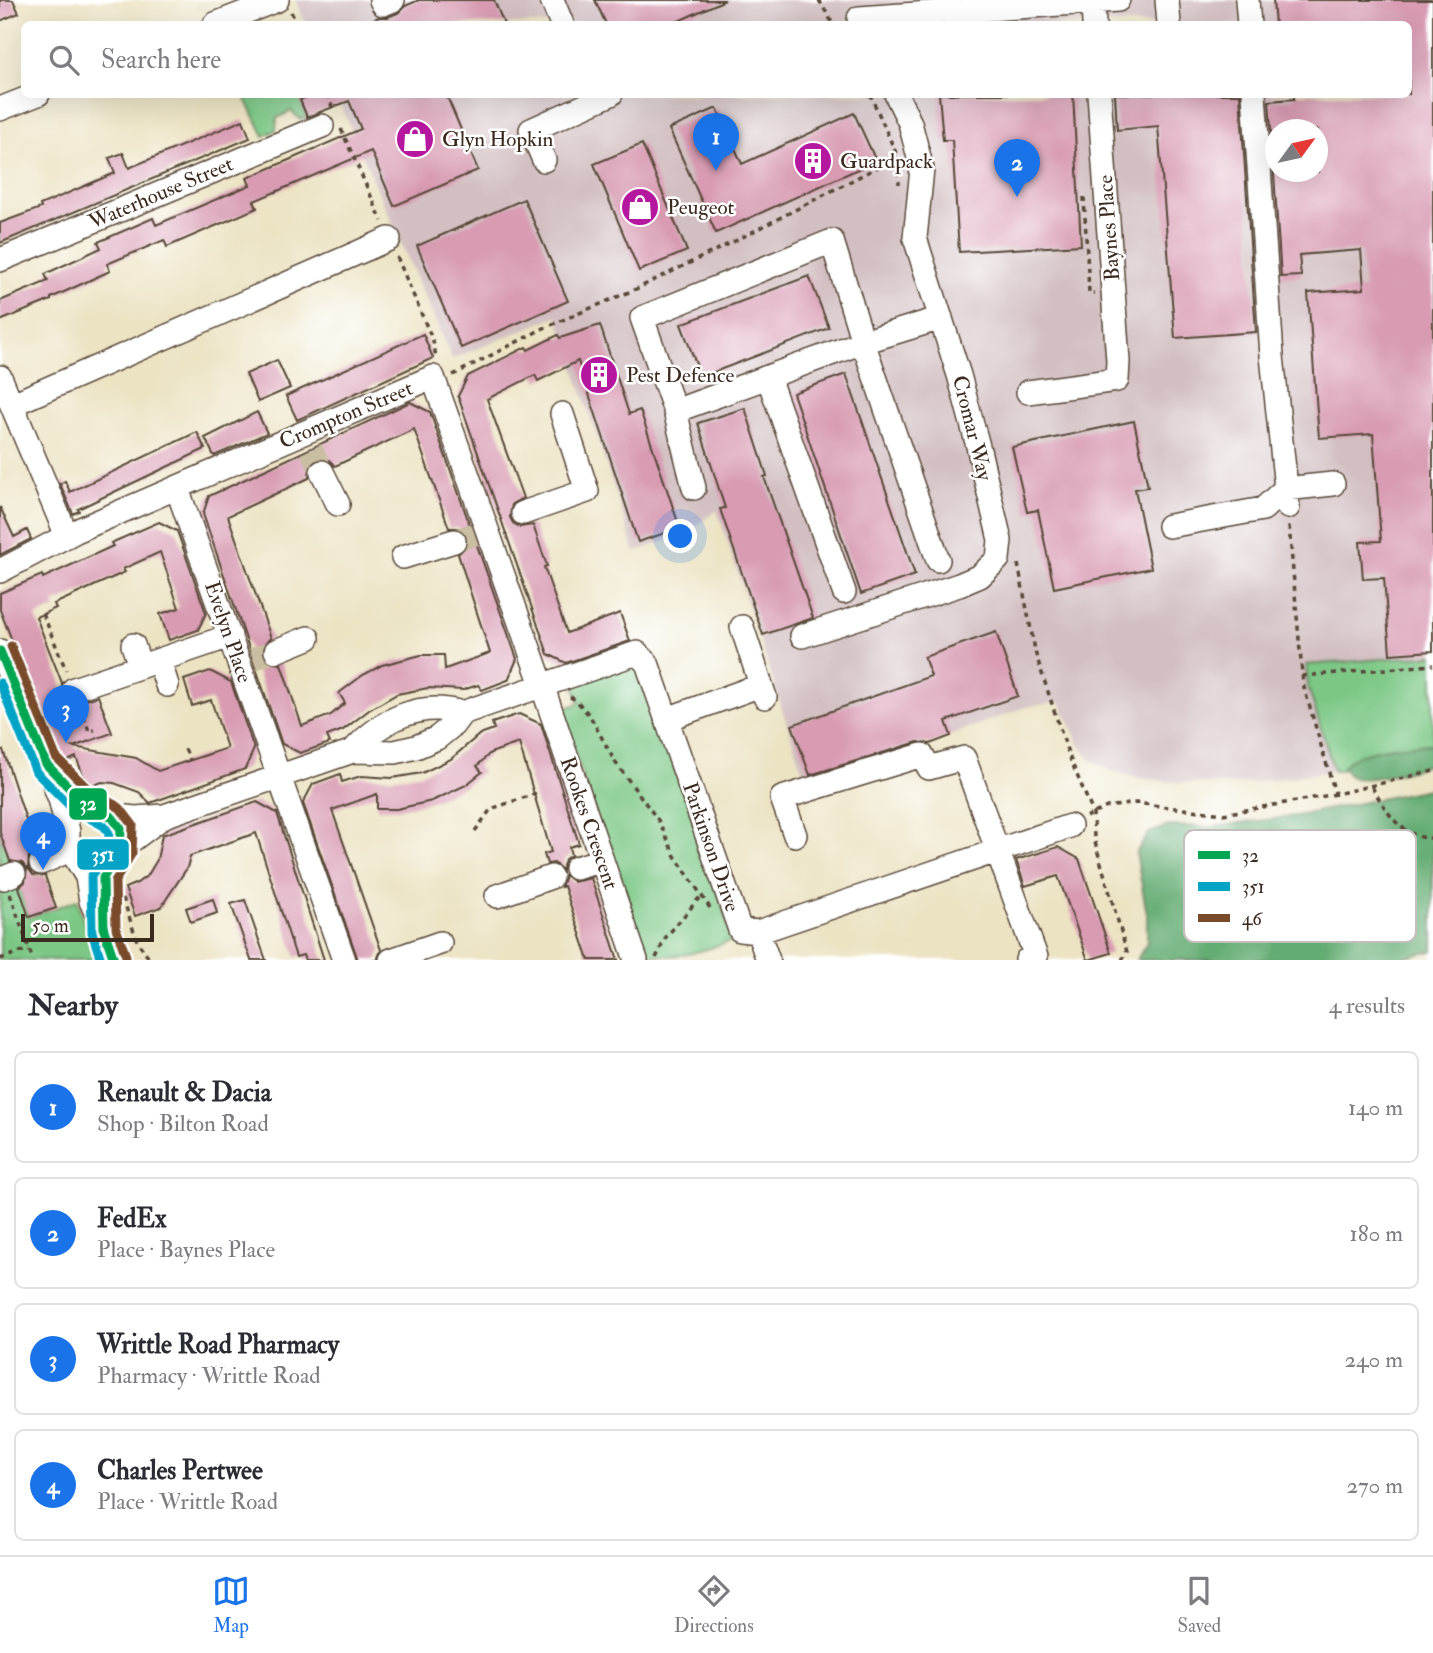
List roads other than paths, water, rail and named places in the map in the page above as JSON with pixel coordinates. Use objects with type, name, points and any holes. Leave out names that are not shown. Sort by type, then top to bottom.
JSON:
[{"type":"street","points":[[223,21],[277,0]]},
{"type":"street","points":[[381,0],[383,4],[393,0]]},
{"type":"street","points":[[552,0],[561,21]]},
{"type":"street","points":[[857,14],[993,4],[1093,13],[1118,0]]},
{"type":"street","points":[[1167,0],[1169,21]]},
{"type":"street","points":[[1247,0],[1249,21]]},
{"type":"street","points":[[0,109],[28,98]]},
{"type":"street","points":[[544,160],[531,130],[598,98]]},
{"type":"street","name":"Cromar Way","points":[[802,636],[980,576],[998,559],[1000,540],[959,375],[915,238],[922,169],[910,123],[898,98]]},
{"type":"street","name":"Baynes Place","points":[[1028,392],[1118,380],[1099,98]]},
{"type":"street","points":[[1254,98],[1273,373],[1286,498]]},
{"type":"street","name":"Waterhouse Street","points":[[0,260],[321,126]]},
{"type":"street","points":[[13,404],[389,239]]},
{"type":"street","points":[[694,488],[675,411],[642,318],[832,241],[863,342],[939,560]]},
{"type":"street","points":[[675,411],[863,342],[941,318]]},
{"type":"street","name":"Crompton Street","points":[[0,571],[67,536],[177,488],[307,441],[433,377],[489,527],[542,685]]},
{"type":"street","points":[[768,377],[844,592]]},
{"type":"street","points":[[0,379],[13,404],[67,536]]},
{"type":"street","points":[[403,557],[587,491],[562,414]]},
{"type":"street","points":[[322,472],[338,504]]},
{"type":"street","points":[[1169,526],[1262,509],[1286,498],[1333,484]]},
{"type":"street","name":"Evelyn Place","points":[[177,488],[230,636],[247,662],[279,776]]},
{"type":"street","points":[[667,719],[763,692],[742,627]]},
{"type":"street","points":[[74,688],[144,657],[230,636]]},
{"type":"street","points":[[276,651],[309,638]]},
{"type":"street","points":[[0,652],[9,700],[46,764],[60,799],[71,846],[87,877],[91,901],[114,960]]},
{"type":"street","name":"Parkinson Drive","points":[[103,813],[135,818],[164,816],[353,751],[395,752],[416,747],[437,738],[453,725],[462,713],[637,653],[647,663],[749,931],[1070,826]]},
{"type":"street","points":[[144,657],[167,685]]},
{"type":"street","name":"Rookes Crescent","points":[[542,685],[636,960]]},
{"type":"street","name":"Parkinson Drive","points":[[353,751],[367,735],[386,722],[405,714],[427,708],[447,708],[462,713]]},
{"type":"street","points":[[795,835],[782,798],[922,755],[929,768],[964,758],[1036,957],[1027,960]]},
{"type":"street","points":[[46,764],[81,800],[116,821],[121,829],[122,839],[103,878],[104,930]]},
{"type":"street","points":[[279,776],[344,960]]},
{"type":"street","points":[[103,813],[80,816],[73,822],[71,846],[83,864],[103,865],[116,855]]},
{"type":"street","name":"Parkinson Drive","points":[[116,855],[164,816]]},
{"type":"street","points":[[41,863],[71,846]]},
{"type":"street","points":[[576,868],[602,860]]},
{"type":"street","points":[[497,896],[551,877]]},
{"type":"street","points":[[749,931],[768,960]]},
{"type":"street","points":[[391,960],[440,943]]},
{"type":"tunnel","points":[[311,449],[322,472]]},
{"type":"tunnel","points":[[454,541],[475,534]]},
{"type":"tunnel","points":[[253,659],[276,651]]},
{"type":"place","name":"Glyn Hopkin","points":[[415,139]]},
{"type":"place","name":"Guardpack","points":[[813,161]]},
{"type":"place","name":"Renault & Dacia","points":[[716,171]]},
{"type":"place","name":"FedEx","points":[[1017,197]]},
{"type":"place","name":"Peugeot","points":[[640,207]]},
{"type":"place","name":"Pest Defence","points":[[599,375]]},
{"type":"place","name":"Writtle Road Pharmacy","points":[[66,743]]},
{"type":"place","name":"Charles Pertwee","points":[[43,870]]}]
